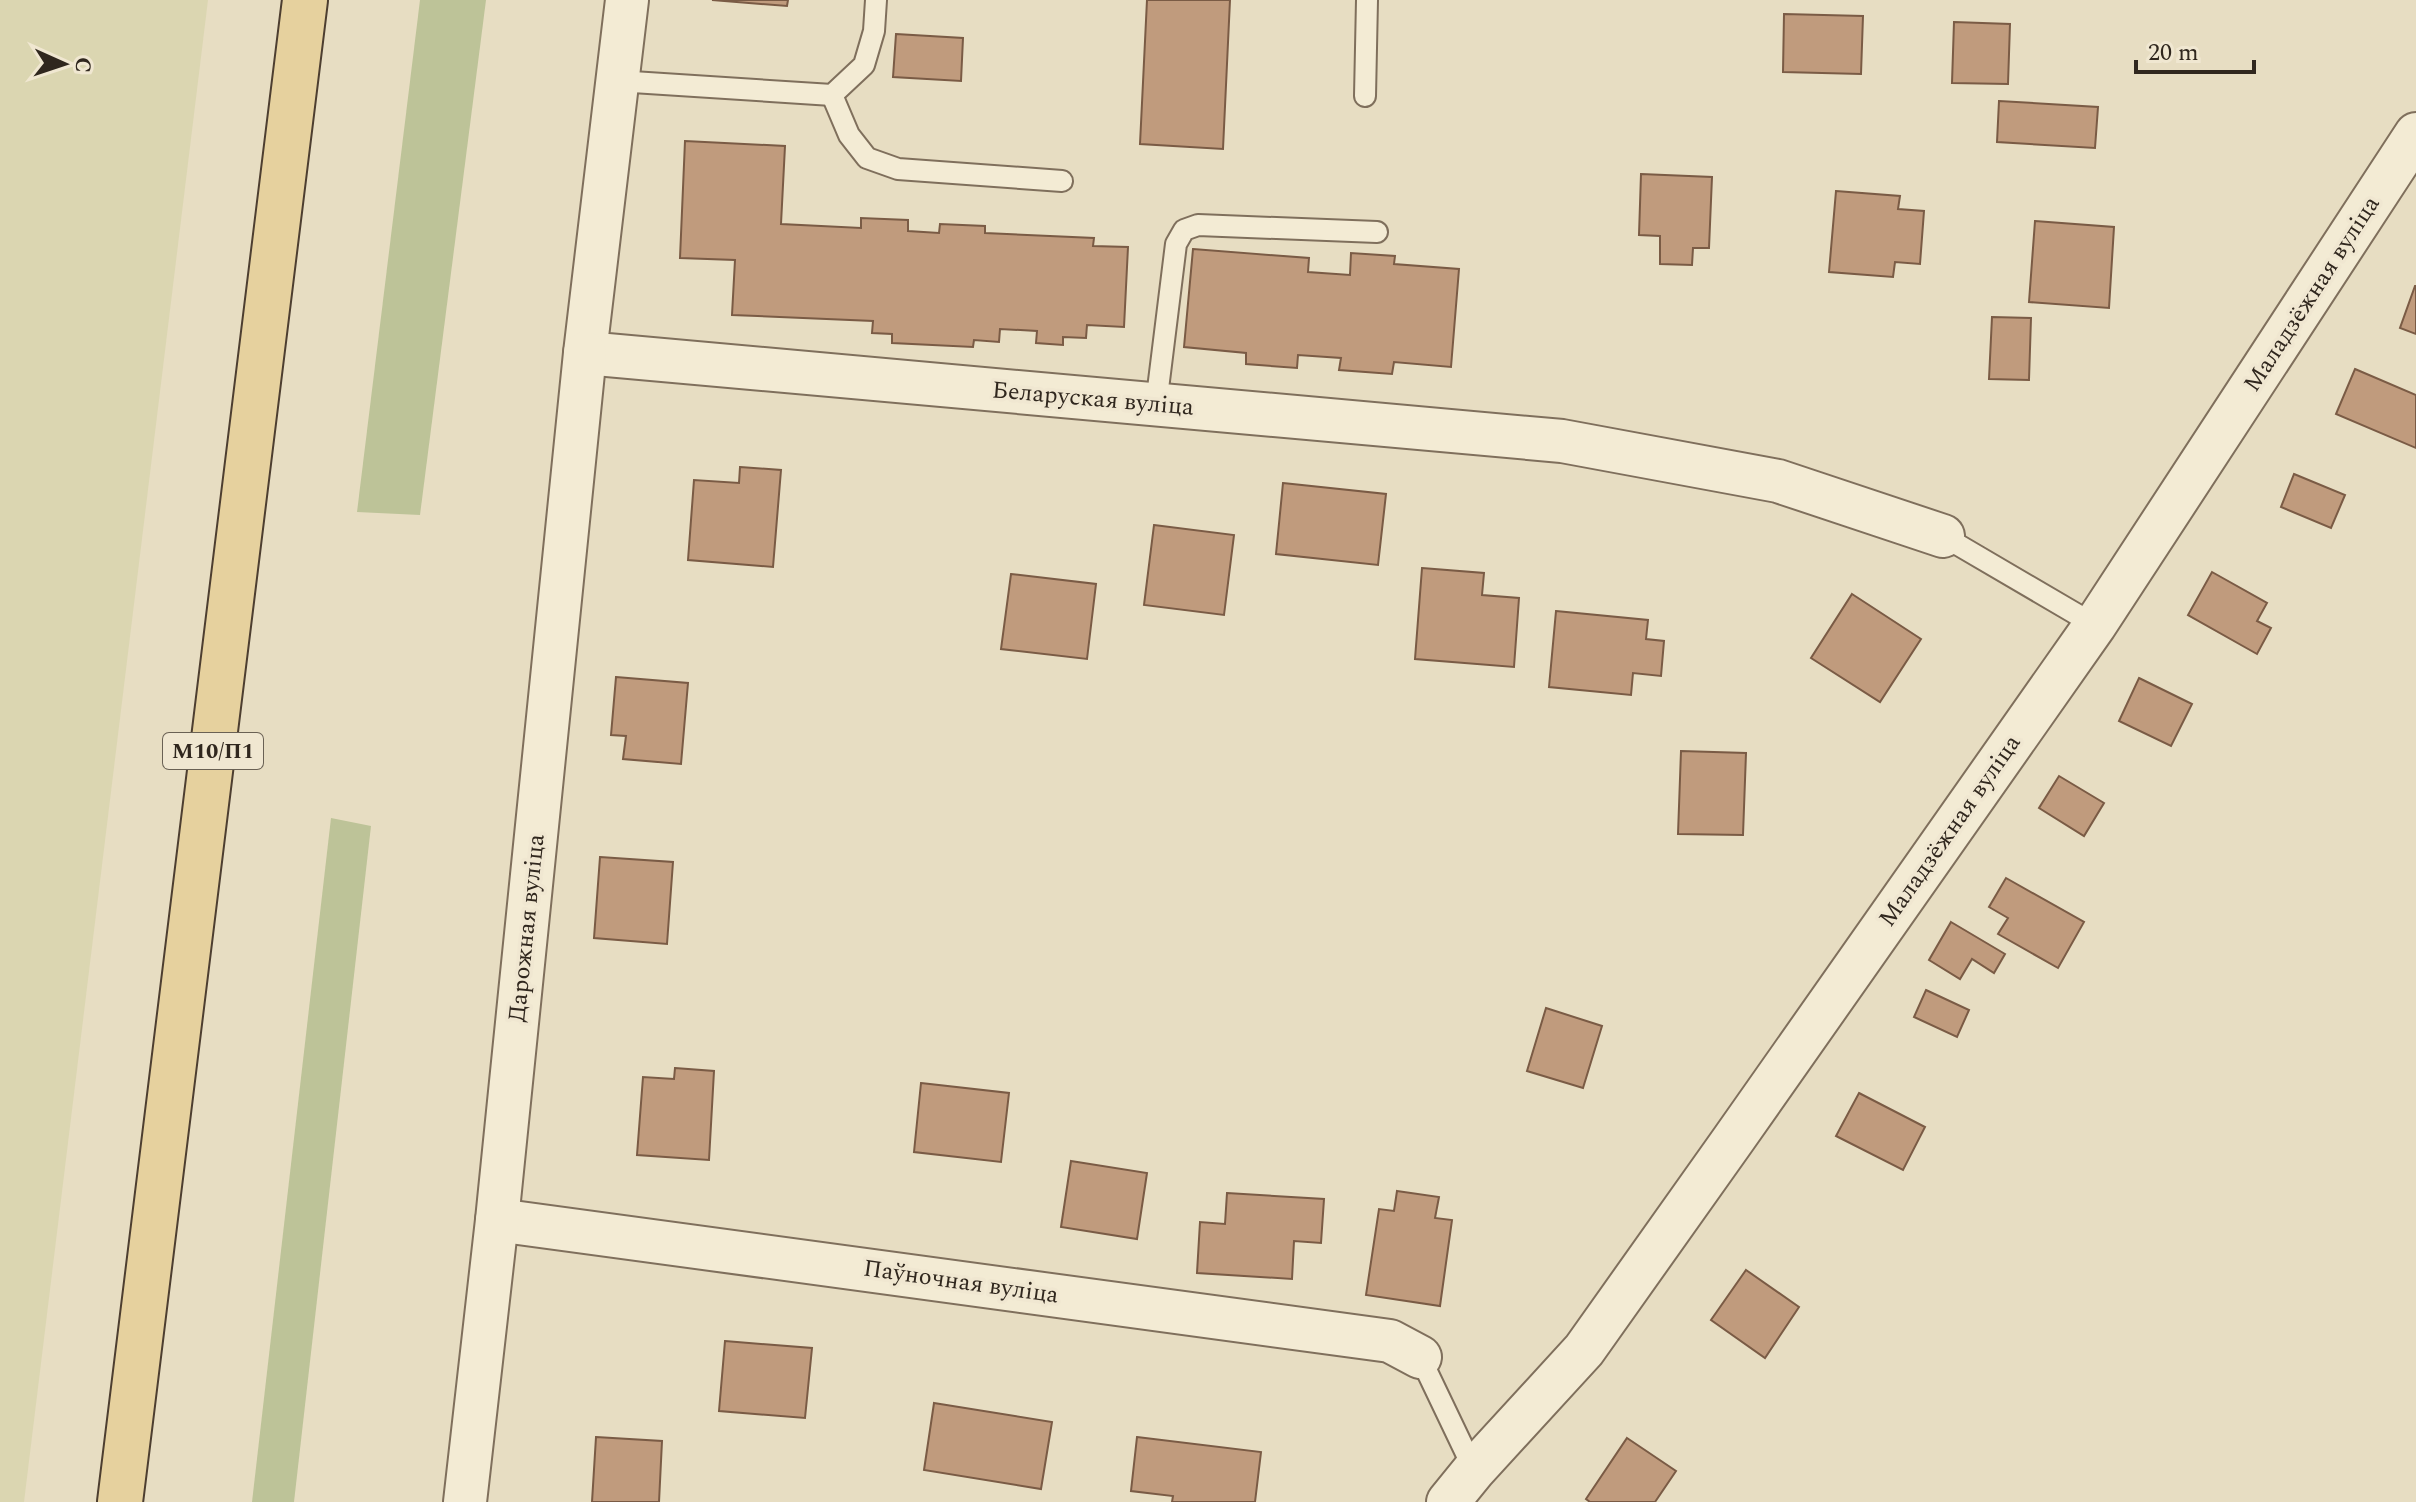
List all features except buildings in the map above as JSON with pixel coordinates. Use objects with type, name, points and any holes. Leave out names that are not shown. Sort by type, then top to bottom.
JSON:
[{"type":"main road","name":"М10/П1","points":[[120,1502],[305,0]]},
{"type":"street","points":[[585,353],[627,0]]},
{"type":"street","name":"Маладзёжная вуліца","points":[[1461,1486],[1584,1350],[2095,625],[2416,134]]},
{"type":"street","name":"Беларуская вуліца","points":[[585,353],[1562,441],[1778,481],[1943,536]]},
{"type":"street","name":"Дарожная вуліца","points":[[465,1502],[497,1220],[585,353]]},
{"type":"street","name":"Паўночная вуліца","points":[[497,1220],[1390,1341],[1420,1357]]},
{"type":"lane","points":[[617,81],[832,95],[864,65],[874,31],[876,0]]},
{"type":"lane","points":[[1365,96],[1367,0]]},
{"type":"lane","points":[[832,95],[849,135],[867,158],[898,169],[1062,181]]},
{"type":"lane","points":[[1156,405],[1176,244],[1184,230],[1198,225],[1377,232]]},
{"type":"lane","points":[[1943,536],[2095,625]]},
{"type":"lane","points":[[1420,1357],[1461,1486]]},
{"type":"shaded area","points":[[0,0],[208,0],[24,1502],[0,1502]]},
{"type":"green space","points":[[420,0],[486,0],[420,515],[357,512]]},
{"type":"green space","points":[[331,818],[371,826],[294,1502],[252,1502]]}]
